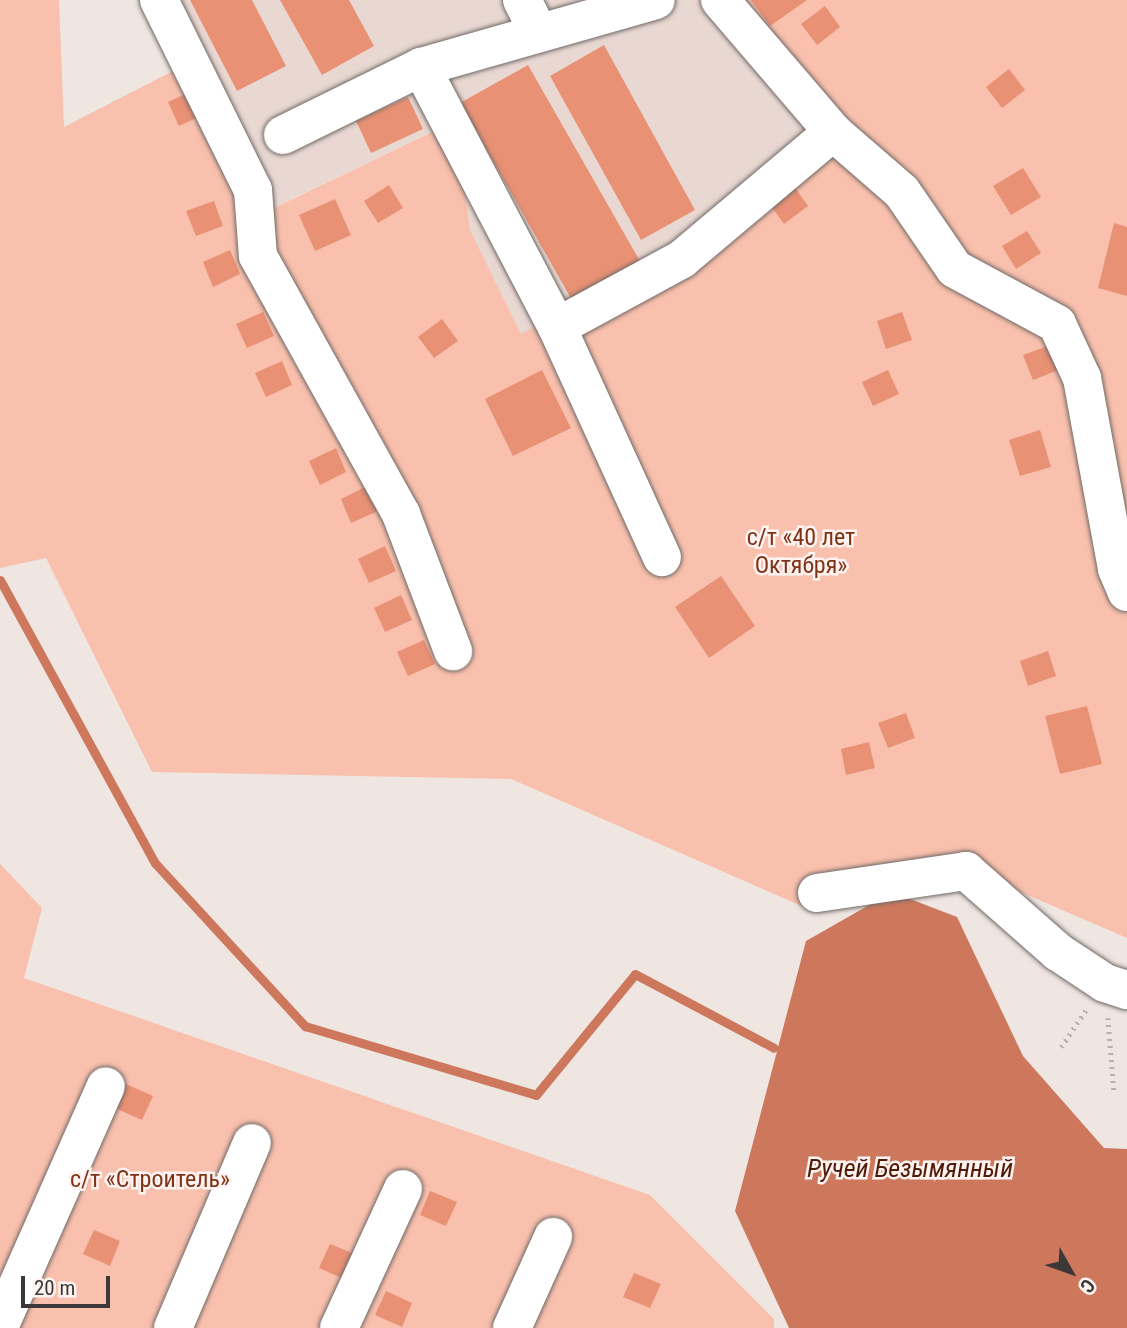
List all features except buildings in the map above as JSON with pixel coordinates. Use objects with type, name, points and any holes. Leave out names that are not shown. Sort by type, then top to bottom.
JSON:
[{"type":"lane","points":[[159,0],[253,190],[258,256],[401,514],[453,651]]},
{"type":"lane","points":[[283,135],[531,16],[656,0]]},
{"type":"lane","points":[[720,0],[833,132],[902,192],[955,269],[1057,324],[1082,378],[1117,569],[1127,592]]},
{"type":"lane","points":[[421,67],[557,327],[662,557]]},
{"type":"lane","points":[[557,327],[682,260],[833,132]]},
{"type":"lane","points":[[817,893],[966,871],[1058,952],[1116,987]]},
{"type":"lane","points":[[0,1325],[106,1086]]},
{"type":"lane","points":[[173,1328],[252,1143]]},
{"type":"lane","points":[[339,1328],[402,1189]]},
{"type":"lane","points":[[512,1328],[554,1237]]},
{"type":"path","points":[[1061,1047],[1116,987]]},
{"type":"path","points":[[1114,1090],[1116,987]]},
{"type":"shaded area","points":[[174,0],[705,0],[811,135],[693,239],[521,335],[470,230],[464,183],[435,130],[275,207]]},
{"type":"green space","name":"с/т «40 лет Октября»","points":[[0,0],[59,0],[64,127],[202,56],[276,207],[436,130],[464,183],[470,230],[521,334],[693,239],[846,137],[731,0],[1127,0],[1127,938],[993,880],[900,887],[804,907],[511,779],[152,772],[46,558],[0,568]]},
{"type":"green space","name":"с/т «Строитель»","points":[[0,864],[42,908],[24,978],[650,1195],[774,1319],[774,1328],[0,1328]]},
{"type":"water","name":"Ручей Безымянный","points":[[892,892],[957,917],[1023,1056],[1104,1148],[1127,1149],[1127,1328],[789,1328],[735,1211],[806,941]]},
{"type":"waterway","points":[[0,580],[155,863],[305,1026],[536,1095],[635,974],[774,1048]]}]
